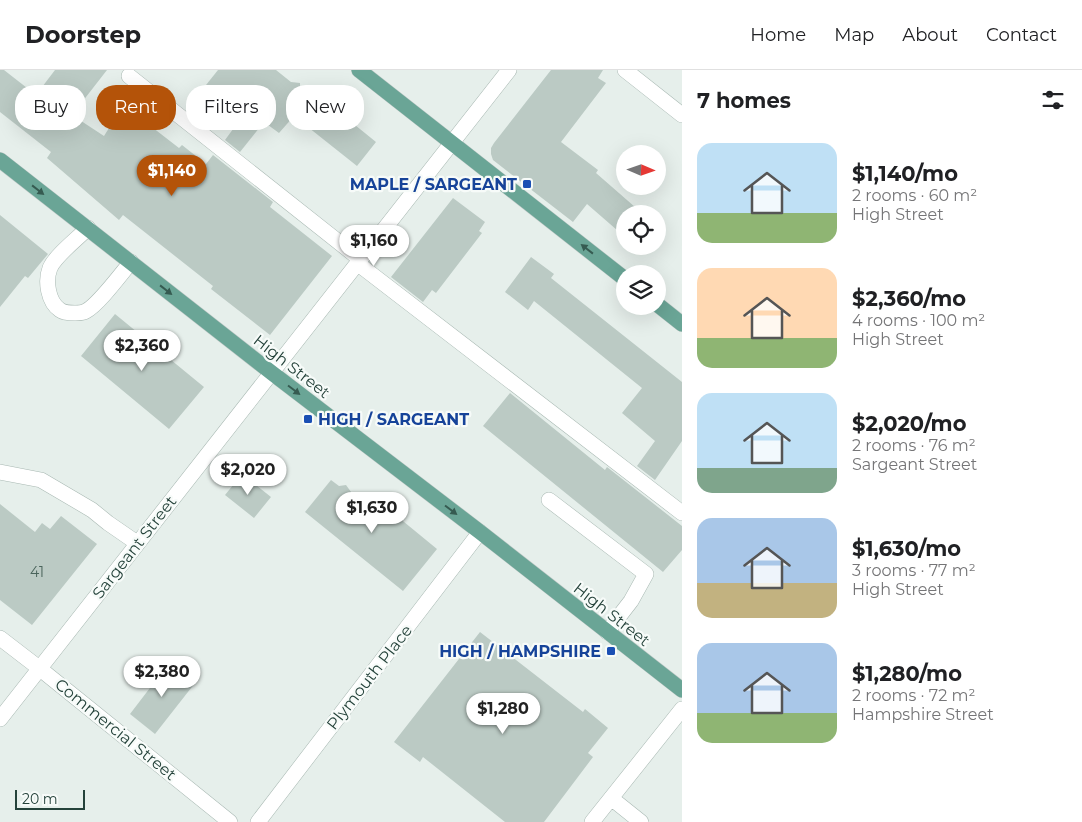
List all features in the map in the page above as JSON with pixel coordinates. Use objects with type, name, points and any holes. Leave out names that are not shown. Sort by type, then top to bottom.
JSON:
[{"type":"main road","points":[[359,70],[616,272]]},
{"type":"main road","name":"High Street","points":[[0,160],[682,690]]},
{"type":"main road","points":[[666,311],[682,324]]},
{"type":"street","name":"Sargeant Street","points":[[0,719],[509,70]]},
{"type":"street","points":[[626,70],[682,115]]},
{"type":"street","points":[[129,76],[359,261],[682,513]]},
{"type":"street","points":[[88,228],[50,266],[47,283],[48,292],[59,310],[67,313],[82,313],[89,310],[131,262]]},
{"type":"street","points":[[0,472],[41,480],[92,510],[108,524],[137,543]]},
{"type":"street","points":[[549,500],[646,574],[631,601],[607,632]]},
{"type":"street","name":"Plymouth Place","points":[[258,822],[480,532]]},
{"type":"street","name":"Commercial Street","points":[[0,638],[230,822]]},
{"type":"street","points":[[592,822],[682,709]]},
{"type":"street","points":[[611,798],[641,822]]},
{"type":"building","points":[[0,70],[4,70],[23,85],[15,85],[15,124],[0,112]]},
{"type":"building","points":[[55,70],[107,70],[86,97],[86,85],[44,85]]},
{"type":"building","points":[[218,70],[276,70],[291,82],[300,83],[300,85],[286,85],[286,125],[279,133],[275,130],[276,85],[206,85]]},
{"type":"building","points":[[551,70],[603,70],[598,78],[606,83],[561,142],[598,170],[596,173],[616,190],[616,195],[621,195],[633,205],[616,205],[616,229],[587,204],[573,222],[493,160],[491,148]]},
{"type":"building","points":[[86,124],[104,136],[108,130],[156,130],[179,148],[182,145],[206,164],[213,155],[273,202],[270,207],[332,256],[270,335],[211,289],[213,286],[123,215],[119,220],[47,158],[51,152],[23,130],[86,130]]},
{"type":"building","points":[[232,130],[258,130],[240,152],[225,140]]},
{"type":"building","points":[[312,130],[361,130],[376,142],[357,166]]},
{"type":"building","points":[[453,198],[485,222],[479,231],[482,233],[436,293],[432,290],[423,302],[391,277]]},
{"type":"building","points":[[0,215],[48,254],[28,278],[25,276],[0,307]]},
{"type":"building","points":[[531,257],[554,274],[551,278],[682,382],[682,441],[655,480],[637,466],[655,441],[622,413],[642,388],[534,301],[528,310],[505,292]]},
{"type":"building","points":[[115,314],[204,387],[169,429],[81,356]]},
{"type":"building","points":[[510,393],[605,470],[607,467],[682,526],[682,550],[663,572],[483,426]]},
{"type":"building","points":[[242,474],[271,497],[254,518],[225,495]]},
{"type":"building","points":[[331,480],[339,486],[346,485],[354,496],[362,499],[378,517],[387,508],[437,549],[403,591],[305,512]]},
{"type":"building","points":[[0,504],[35,532],[42,523],[50,529],[61,516],[97,544],[32,625],[0,600]]},
{"type":"building","points":[[480,632],[583,712],[585,709],[608,728],[588,753],[593,757],[544,822],[505,822],[423,757],[420,762],[394,742]]},
{"type":"building","points":[[169,663],[195,683],[155,734],[130,714]]},
{"type":"place","name":"MAPLE / SARGEANT","points":[[527,184]]},
{"type":"place","name":"HIGH / SARGEANT","points":[[308,419]]},
{"type":"place","name":"HIGH / HAMPSHIRE","points":[[611,651]]}]
